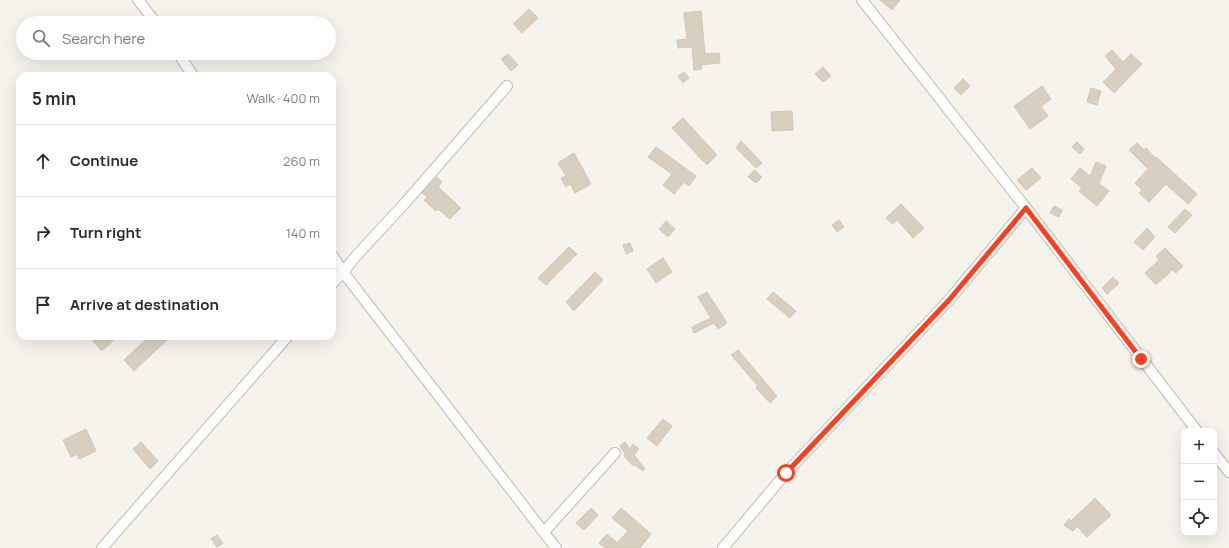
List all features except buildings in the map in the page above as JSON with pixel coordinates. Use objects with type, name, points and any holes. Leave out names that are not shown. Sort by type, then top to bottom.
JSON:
[{"type":"street","points":[[138,0],[151,16]]},
{"type":"street","points":[[862,0],[1026,208],[1195,428]]},
{"type":"street","points":[[183,60],[190,72]]},
{"type":"street","points":[[336,280],[507,86]]},
{"type":"street","points":[[722,548],[786,473],[949,300],[1026,208]]},
{"type":"street","points":[[336,261],[556,548]]},
{"type":"street","points":[[102,548],[284,340]]},
{"type":"street","points":[[544,532],[615,453]]},
{"type":"street","points":[[1217,457],[1229,472]]},
{"type":"route","points":[[786,473],[949,300],[1026,208],[1141,359]]}]
